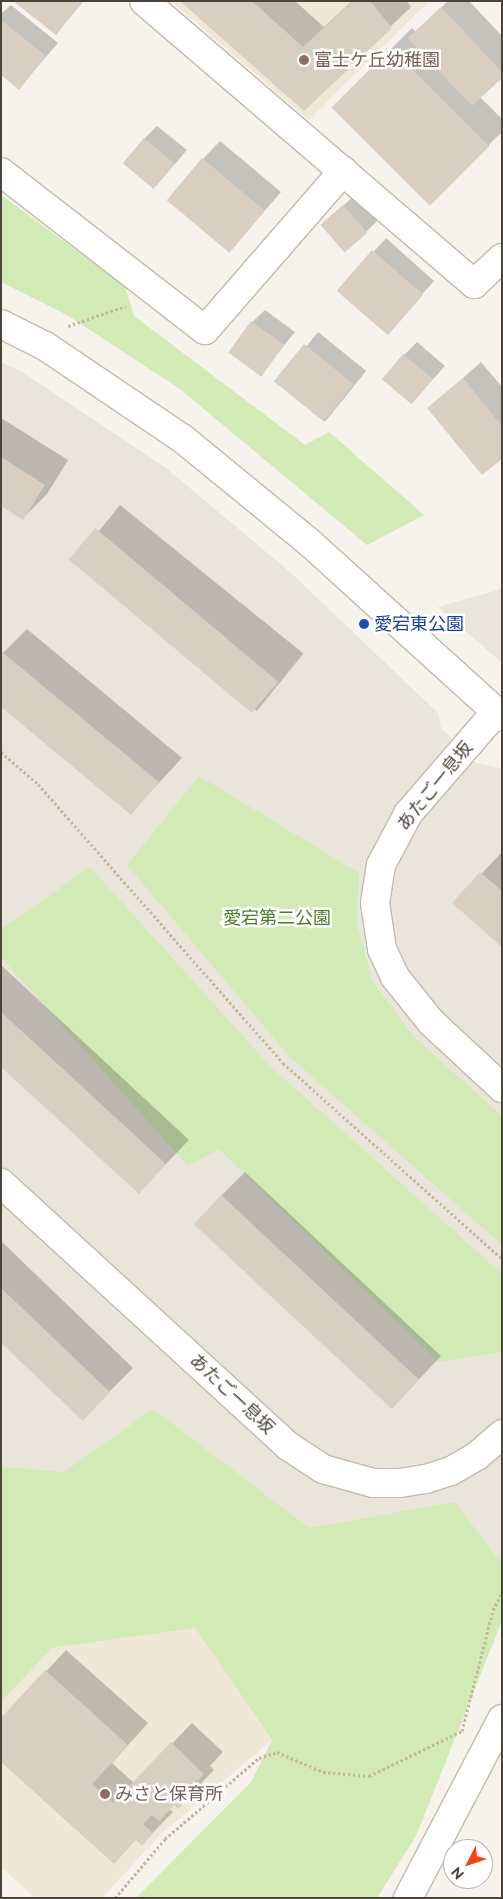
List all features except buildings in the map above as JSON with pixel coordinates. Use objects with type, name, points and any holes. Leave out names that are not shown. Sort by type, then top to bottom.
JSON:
[{"type":"street","points":[[144,1],[474,284],[502,258]]},
{"type":"street","points":[[1,172],[205,330],[343,171]]},
{"type":"street","points":[[1,324],[45,346],[183,439],[310,543],[499,715]]},
{"type":"street","name":"あたご一息坂","points":[[499,715],[408,814],[381,865],[375,903],[382,949],[395,977],[432,1022],[502,1088]]},
{"type":"street","name":"あたご一息坂","points":[[1,1183],[288,1446],[323,1469],[373,1483],[400,1483],[426,1479],[451,1471],[477,1456],[502,1434]]},
{"type":"street","points":[[408,1898],[502,1720]]},
{"type":"path","points":[[68,326],[132,304]]},
{"type":"path","points":[[1,752],[38,784],[283,1063],[502,1259]]},
{"type":"path","points":[[115,1898],[165,1839],[259,1758],[277,1752],[323,1772],[369,1776],[462,1732],[493,1610],[502,1593]]},
{"type":"shaded area","name":"富士ケ丘幼稚園","points":[[171,1],[429,1],[309,120]]},
{"type":"shaded area","points":[[1,362],[24,373],[166,468],[290,572],[439,714],[441,728],[476,763],[502,769],[502,1562],[486,1592],[1,1478]]},
{"type":"shaded area","points":[[502,589],[502,663],[438,607]]},
{"type":"shaded area","name":"みさと保育所","points":[[195,1628],[272,1740],[160,1835],[102,1898],[35,1898],[1,1867],[1,1702],[52,1648]]},
{"type":"green space","points":[[1,195],[125,286],[134,316],[305,445],[329,432],[424,515],[367,545],[180,389],[67,315],[1,282]]},
{"type":"green space","name":"愛宕第二公園","points":[[199,776],[359,873],[357,923],[372,981],[413,1036],[502,1116],[502,1245],[290,1057],[127,865]]},
{"type":"green space","points":[[90,867],[270,1066],[502,1274],[502,1352],[439,1362],[219,1149],[188,1166],[1,957],[1,929]]},
{"type":"green space","points":[[153,1409],[309,1528],[455,1502],[502,1564],[502,1621],[416,1836],[377,1898],[136,1898],[251,1782],[272,1740],[195,1628],[52,1648],[1,1702],[1,1467],[64,1472]]},
{"type":"place","name":"富士ケ丘幼稚園","points":[[304,60]]},
{"type":"place","name":"愛宕東公園","points":[[364,624]]},
{"type":"place","name":"みさと保育所","points":[[105,1794]]}]
